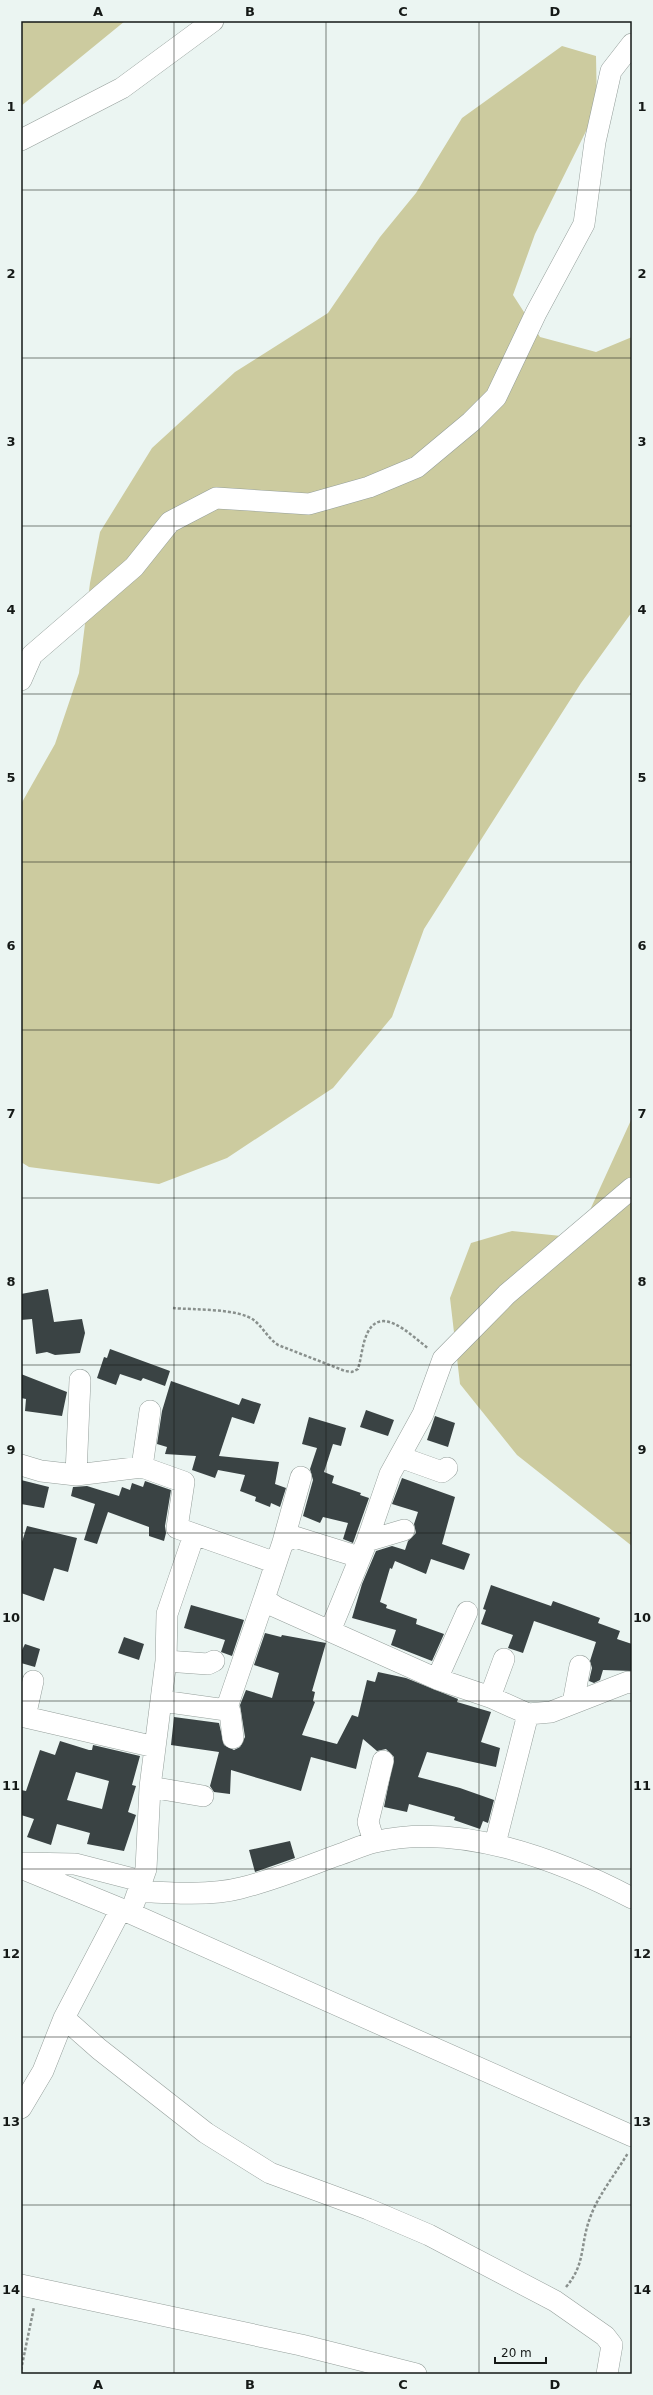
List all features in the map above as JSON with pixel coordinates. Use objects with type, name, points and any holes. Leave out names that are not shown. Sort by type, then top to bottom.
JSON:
[{"type":"street","points":[[21,140],[122,88],[213,21]]},
{"type":"street","points":[[21,680],[32,655],[134,567],[170,522],[216,498],[310,504],[369,487],[417,467],[471,422],[496,397],[536,314],[584,224],[595,142],[610,71],[632,44]]},
{"type":"street","points":[[330,1631],[363,1549],[390,1474],[423,1414],[443,1359],[469,1335],[507,1294],[632,1188]]},
{"type":"street","points":[[76,1475],[80,1380]]},
{"type":"street","points":[[142,1467],[150,1411]]},
{"type":"street","points":[[400,1457],[442,1472],[447,1468]]},
{"type":"street","points":[[21,1465],[41,1471],[76,1475],[142,1467],[184,1482],[177,1528],[276,1563]]},
{"type":"street","points":[[162,1701],[226,1710],[283,1542],[301,1477]]},
{"type":"street","points":[[283,1542],[295,1537],[363,1549],[404,1530]]},
{"type":"street","points":[[21,2108],[43,2071],[64,2018],[140,1886],[146,1869],[150,1787],[166,1661],[167,1614],[194,1535]]},
{"type":"street","points":[[264,1599],[330,1631],[437,1679],[490,1697],[528,1714],[551,1712],[628,1682],[632,1683]]},
{"type":"street","points":[[437,1679],[467,1612]]},
{"type":"street","points":[[490,1697],[504,1660]]},
{"type":"street","points":[[166,1661],[208,1664],[214,1661]]},
{"type":"street","points":[[573,1703],[580,1666]]},
{"type":"street","points":[[34,1681],[23,1717],[155,1747]]},
{"type":"street","points":[[228,1706],[233,1738]]},
{"type":"street","points":[[495,1844],[528,1714]]},
{"type":"street","points":[[374,1842],[368,1822],[384,1761]]},
{"type":"street","points":[[150,1787],[203,1796]]},
{"type":"street","points":[[21,1864],[75,1864],[140,1886],[178,1894],[239,1889],[281,1877],[374,1842],[410,1836],[444,1837],[495,1844],[630,1891]]},
{"type":"street","points":[[21,1868],[126,1911],[632,2136]]},
{"type":"street","points":[[64,2018],[99,2049],[206,2133],[270,2172],[368,2210],[428,2236],[555,2301],[605,2336],[612,2345],[604,2372]]},
{"type":"street","points":[[29,2287],[301,2345],[416,2374]]},
{"type":"path","points":[[173,1308],[243,1314],[255,1321],[269,1339],[278,1345],[345,1371],[352,1372],[358,1368],[366,1338],[371,1330],[383,1320],[392,1321],[443,1359]]},
{"type":"path","points":[[555,2301],[578,2270],[584,2253],[590,2217],[632,2146]]},
{"type":"path","points":[[21,2370],[29,2287]]},
{"type":"green space","points":[[21,21],[125,21],[21,106]]},
{"type":"green space","points":[[562,46],[596,56],[597,109],[535,234],[513,295],[540,337],[596,352],[632,337],[632,612],[581,683],[424,929],[392,1017],[333,1088],[227,1158],[159,1184],[29,1167],[21,1162],[21,804],[55,744],[79,673],[90,583],[100,532],[152,448],[235,372],[328,313],[380,237],[416,193],[462,118]]},
{"type":"green space","points":[[632,1118],[632,1546],[517,1455],[460,1384],[450,1298],[471,1243],[512,1231],[581,1238],[590,1210]]},
{"type":"building","points":[[48,1289],[54,1322],[82,1319],[85,1333],[80,1353],[55,1355],[47,1352],[36,1354],[32,1319],[21,1320],[21,1294]]},
{"type":"building","points":[[110,1349],[170,1371],[165,1386],[143,1378],[141,1381],[120,1374],[116,1385],[97,1378],[104,1357],[107,1358]]},
{"type":"building","points":[[21,1374],[67,1392],[62,1416],[25,1411],[26,1399],[21,1398]]},
{"type":"building","points":[[171,1381],[239,1405],[242,1398],[261,1404],[254,1424],[232,1417],[219,1456],[279,1462],[275,1484],[286,1488],[280,1507],[271,1503],[270,1507],[255,1501],[256,1497],[240,1491],[245,1475],[218,1470],[215,1478],[192,1470],[196,1456],[165,1454],[167,1447],[157,1444],[162,1411]]},
{"type":"building","points":[[366,1410],[394,1420],[388,1436],[360,1427]]},
{"type":"building","points":[[435,1416],[455,1423],[448,1447],[427,1440]]},
{"type":"building","points":[[309,1417],[346,1428],[341,1446],[333,1444],[324,1472],[334,1476],[332,1483],[361,1493],[360,1495],[369,1498],[353,1543],[343,1539],[348,1523],[323,1517],[320,1523],[303,1516],[313,1480],[310,1469],[317,1448],[302,1444]]},
{"type":"building","points":[[402,1478],[455,1497],[442,1544],[470,1554],[464,1570],[431,1559],[426,1574],[395,1561],[392,1569],[390,1568],[380,1602],[387,1605],[386,1608],[417,1619],[416,1624],[444,1634],[432,1661],[391,1645],[396,1630],[352,1618],[362,1584],[376,1551],[392,1546],[405,1550],[408,1541],[416,1533],[414,1524],[418,1512],[392,1504]]},
{"type":"building","points":[[21,1480],[49,1487],[44,1508],[21,1504]]},
{"type":"building","points":[[145,1481],[171,1490],[164,1541],[149,1536],[149,1527],[108,1512],[97,1544],[84,1540],[95,1504],[71,1496],[73,1487],[87,1486],[119,1496],[122,1487],[130,1490],[132,1483],[143,1487]]},
{"type":"building","points":[[27,1526],[77,1538],[68,1572],[54,1568],[44,1601],[21,1593],[21,1545]]},
{"type":"building","points":[[491,1585],[551,1606],[553,1601],[600,1618],[598,1623],[620,1631],[617,1639],[632,1644],[632,1671],[603,1670],[600,1680],[594,1683],[589,1681],[592,1668],[590,1661],[596,1642],[534,1621],[523,1653],[508,1648],[513,1635],[481,1624],[486,1610],[483,1609]]},
{"type":"building","points":[[191,1605],[244,1620],[232,1656],[221,1652],[225,1640],[184,1628]]},
{"type":"building","points":[[265,1633],[281,1637],[282,1635],[326,1643],[312,1691],[315,1692],[313,1701],[315,1702],[302,1735],[337,1744],[352,1715],[358,1717],[367,1680],[375,1682],[378,1672],[406,1678],[458,1699],[457,1702],[491,1712],[481,1742],[500,1748],[496,1767],[427,1752],[418,1777],[460,1788],[494,1800],[488,1823],[483,1821],[480,1829],[454,1820],[455,1817],[409,1804],[407,1812],[384,1807],[394,1757],[386,1749],[377,1751],[363,1739],[356,1769],[311,1757],[301,1791],[231,1770],[230,1794],[214,1792],[210,1786],[219,1752],[171,1745],[174,1717],[219,1723],[224,1745],[234,1750],[240,1747],[245,1737],[240,1705],[246,1690],[272,1698],[279,1673],[254,1665]]},
{"type":"building","points":[[124,1637],[144,1644],[139,1660],[118,1653]]},
{"type":"building","points":[[25,1644],[40,1649],[35,1667],[21,1663],[21,1652]]},
{"type":"building","points":[[60,1741],[89,1750],[92,1750],[93,1745],[140,1756],[132,1785],[136,1786],[128,1812],[136,1815],[124,1851],[87,1844],[90,1833],[57,1824],[51,1845],[27,1837],[34,1819],[21,1815],[21,1790],[26,1791],[40,1750],[55,1755]],"holes":[[[76,1772],[109,1781],[102,1809],[67,1800]]]},
{"type":"building","points":[[290,1841],[295,1858],[255,1872],[249,1850]]}]
